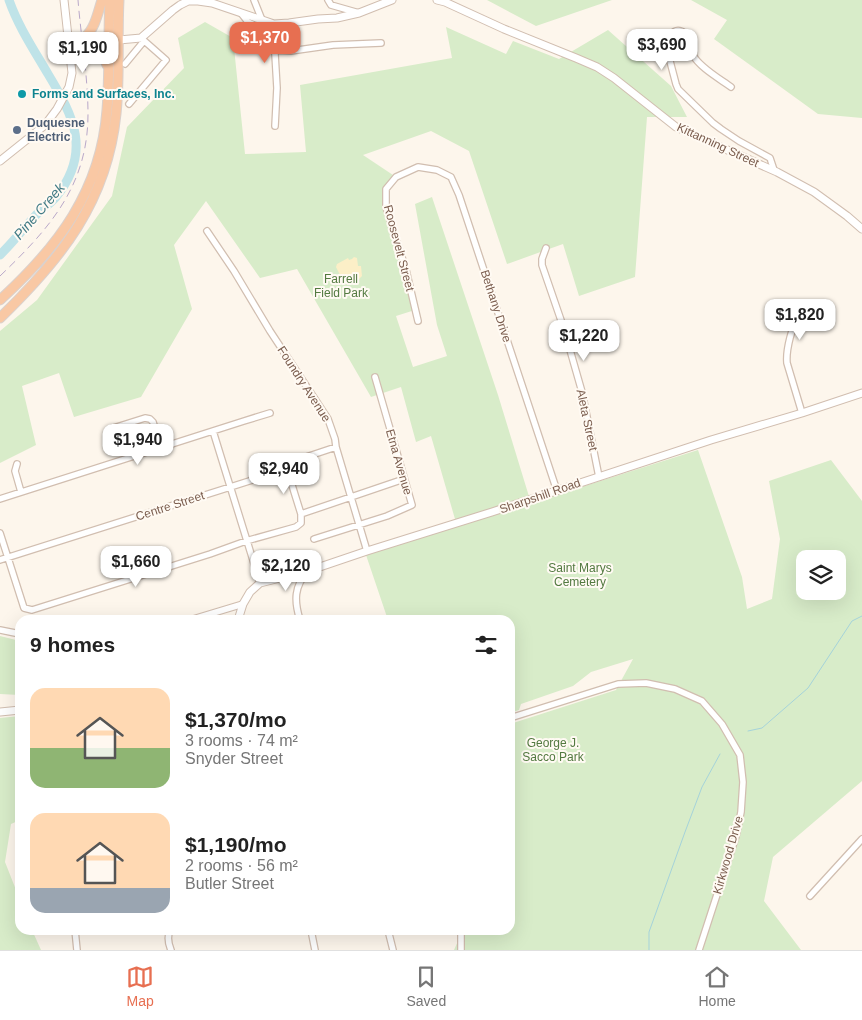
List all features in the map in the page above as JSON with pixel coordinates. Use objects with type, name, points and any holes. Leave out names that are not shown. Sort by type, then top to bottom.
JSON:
[{"type":"highway","points":[[102,0],[86,40],[102,53],[109,75]]},
{"type":"highway","points":[[0,318],[37,280],[66,245],[97,192],[108,160],[118,100],[110,0]]},
{"type":"highway","points":[[0,300],[32,269],[53,245],[70,222],[84,198],[94,173],[103,142],[109,75],[119,0]]},
{"type":"street","points":[[0,161],[38,132],[48,121],[67,92],[72,77],[64,0]]},
{"type":"street","points":[[254,0],[262,20]]},
{"type":"street","points":[[328,0],[331,5],[359,13]]},
{"type":"street","points":[[125,64],[143,40],[173,10],[186,1],[208,2],[274,24],[337,18],[359,13],[392,0]]},
{"type":"street","name":"Kittanning Street","points":[[437,0],[597,68],[614,78],[676,127],[774,170],[814,192],[862,229]]},
{"type":"street","points":[[239,12],[248,22],[267,31],[274,37],[277,88],[275,126]]},
{"type":"street","points":[[731,88],[712,74],[693,56],[685,34],[682,31],[675,32],[671,36],[666,46],[678,89],[720,129],[770,158],[774,170]]},
{"type":"street","points":[[68,38],[86,40],[143,40],[166,60],[129,104]]},
{"type":"street","points":[[70,53],[77,45],[86,40]]},
{"type":"street","points":[[275,50],[382,43]]},
{"type":"street","name":"Bethany Drive","points":[[396,177],[418,166],[437,170],[451,177],[459,195],[557,492]]},
{"type":"street","name":"Roosevelt Street","points":[[396,177],[386,189],[386,207],[403,262],[418,321]]},
{"type":"street","name":"Foundry Avenue","points":[[207,231],[328,419],[367,551]]},
{"type":"street","name":"Aleta Street","points":[[546,248],[542,265],[582,392],[598,477]]},
{"type":"street","points":[[802,413],[788,369],[786,355],[789,341],[798,319],[803,317],[814,318]]},
{"type":"street","name":"Etna Avenue","points":[[314,539],[386,516],[412,505],[375,377]]},
{"type":"street","name":"Sharpshill Road","points":[[260,584],[308,571],[557,492],[578,483],[862,393]]},
{"type":"street","points":[[0,499],[270,413]]},
{"type":"street","points":[[110,429],[145,418],[150,419],[153,422],[161,448]]},
{"type":"street","points":[[213,431],[260,584],[250,592],[240,615]]},
{"type":"street","name":"Centre Street","points":[[3,561],[287,469],[294,461],[336,447]]},
{"type":"street","points":[[17,464],[15,471],[21,492]]},
{"type":"street","points":[[0,533],[3,561],[24,608],[32,610],[246,541],[296,527],[301,523],[301,514],[287,469]]},
{"type":"street","points":[[301,514],[404,479]]},
{"type":"street","points":[[298,615],[296,598],[298,586],[308,571]]},
{"type":"street","points":[[207,615],[243,604]]},
{"type":"street","points":[[0,630],[15,633]]},
{"type":"street","name":"Kirkwood Drive","points":[[515,716],[618,684],[646,683],[675,689],[702,701],[722,724],[740,756],[743,782],[741,812],[736,836],[699,950]]},
{"type":"street","points":[[0,712],[15,710]]},
{"type":"street","points":[[810,896],[862,839]]},
{"type":"street","points":[[75,935],[77,950]]},
{"type":"street","points":[[168,935],[168,944],[171,950]]},
{"type":"street","points":[[312,935],[315,950]]},
{"type":"street","points":[[389,935],[393,950]]},
{"type":"street","points":[[461,935],[461,950]]},
{"type":"green space","points":[[487,0],[612,0],[536,26]]},
{"type":"green space","points":[[691,0],[862,0],[862,118],[818,114],[714,39],[727,20]]},
{"type":"green space","points":[[205,22],[233,38],[245,154],[306,152],[300,85],[452,58],[446,27],[506,54],[513,41],[559,59],[608,30],[671,86],[687,117],[647,117],[635,277],[579,296],[563,244],[507,264],[469,151],[431,131],[363,155],[396,177],[386,189],[386,207],[415,310],[396,316],[413,367],[447,356],[437,325],[415,204],[432,197],[498,395],[531,503],[698,450],[742,577],[747,609],[772,599],[780,539],[769,481],[831,460],[862,501],[862,781],[773,857],[764,901],[801,950],[454,950],[461,935],[515,935],[515,722],[616,690],[633,659],[591,672],[573,686],[521,704],[519,710],[515,711],[515,615],[386,615],[366,555],[457,526],[431,436],[416,442],[401,387],[371,397],[297,269],[260,278],[206,201],[174,245],[192,309],[141,397],[74,417],[59,373],[22,386],[36,445],[0,463],[0,331],[37,300],[112,196],[127,127],[184,68],[178,38]]},
{"type":"green space","points":[[0,636],[15,640],[15,695],[0,694]]},
{"type":"green space","points":[[15,716],[15,822],[11,824],[5,862],[15,887],[15,935],[34,935],[41,950],[0,950],[0,718]]},
{"type":"sand","points":[[354,257],[357,258],[358,266],[361,266],[362,276],[351,283],[342,279],[336,267],[337,264]]},
{"type":"waterway","name":"Pine Creek","points":[[0,255],[36,215],[56,197],[67,181],[74,165],[76,150],[75,135],[65,105],[22,29],[9,0]]},
{"type":"waterway","points":[[748,731],[762,728],[808,688],[852,621],[862,616]]},
{"type":"waterway","points":[[649,950],[649,932],[685,832],[702,787],[720,754]]},
{"type":"railway","points":[[0,276],[49,223],[73,185],[81,163],[86,140],[88,100],[78,0]]},
{"type":"place","name":"Forms and Surfaces, Inc.","points":[[22,94]]},
{"type":"place","name":"Duquesne Electric","points":[[17,130]]},
{"type":"park label","name":"Farrell Field Park","points":[[341,286]]},
{"type":"park label","name":"Saint Marys Cemetery","points":[[580,575]]},
{"type":"park label","name":"George J. Sacco Park","points":[[553,750]]}]
